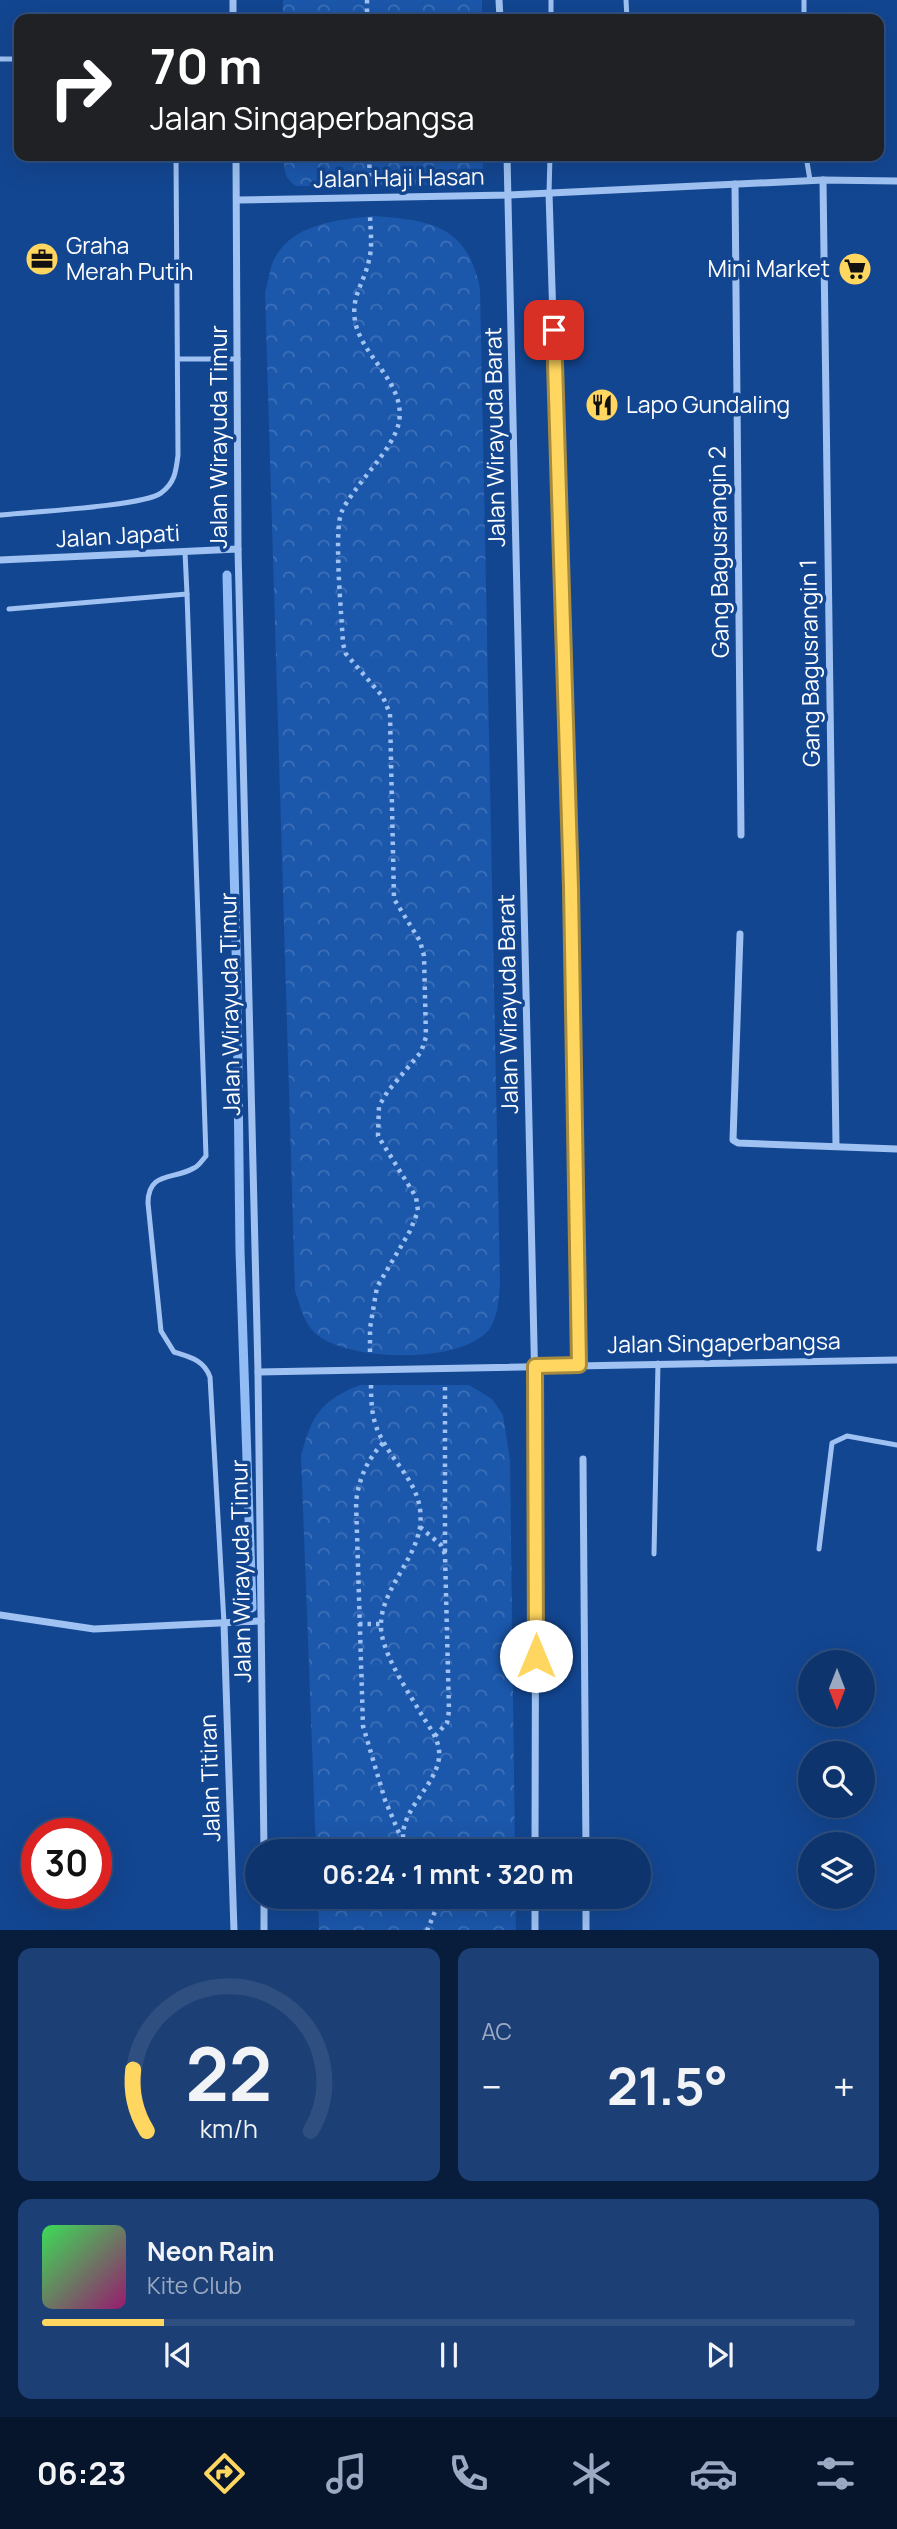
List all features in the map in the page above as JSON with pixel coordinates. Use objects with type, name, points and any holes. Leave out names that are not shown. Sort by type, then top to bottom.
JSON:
[{"type":"street","name":"Jalan Wirayuda Timur","points":[[236,161],[238,549],[258,1372],[264,1839]]},
{"type":"street","name":"Jalan Wirayuda Barat","points":[[507,161],[535,1366],[535,1839]]},
{"type":"street","name":"Jalan Haji Hasan","points":[[237,200],[509,195],[810,180],[897,181]]},
{"type":"street","name":"Gang Bagusrangin 1","points":[[823,180],[836,1146]]},
{"type":"street","name":"Gang Bagusrangin 2","points":[[735,184],[741,835]]},
{"type":"street","points":[[550,193],[571,888],[579,1365]]},
{"type":"street","name":"Jalan Japati","points":[[0,560],[238,549]]},
{"type":"street","points":[[740,934],[733,1140],[738,1143],[897,1149]]},
{"type":"street","name":"Jalan Singaperbangsa","points":[[258,1372],[897,1360]]},
{"type":"street","points":[[583,1459],[586,1839]]},
{"type":"street","points":[[0,1615],[94,1629],[261,1622]]},
{"type":"street","name":"Jalan Titiran","points":[[224,1623],[234,1930]]},
{"type":"street","points":[[264,1909],[264,1930]]},
{"type":"street","points":[[535,1909],[535,1930]]},
{"type":"street","points":[[586,1909],[586,1930]]},
{"type":"lane","points":[[0,515],[137,502],[160,495],[175,478],[178,455],[176,161]]},
{"type":"lane","points":[[550,161],[550,193]]},
{"type":"lane","points":[[807,161],[810,180]]},
{"type":"lane","points":[[177,359],[238,359]]},
{"type":"lane","points":[[185,552],[206,1156],[196,1168],[157,1180],[148,1192],[148,1203],[161,1331],[174,1352],[194,1359],[206,1367],[210,1377],[224,1623]]},
{"type":"lane","points":[[9,609],[187,594]]},
{"type":"lane","points":[[654,1554],[658,1363]]},
{"type":"lane","points":[[820,1549],[832,1443],[847,1436],[897,1445]]},
{"type":"path","points":[[369,161],[371,251],[369,264],[355,296],[355,325],[396,393],[399,422],[391,442],[363,476],[340,514],[343,644],[346,654],[383,697],[390,714],[394,899],[420,941],[424,956],[426,1037],[421,1052],[388,1091],[379,1106],[378,1136],[416,1197],[418,1211],[410,1231],[377,1287],[370,1328],[372,1413],[383,1443],[406,1472],[412,1485],[419,1506],[420,1527],[382,1615],[382,1634],[390,1660],[439,1748],[438,1766],[405,1822],[403,1839]]},
{"type":"path","points":[[434,1737],[447,1723],[449,1711],[445,1554],[445,1367]]},
{"type":"path","points":[[383,1443],[366,1464],[356,1502],[363,1726],[385,1800],[401,1839]]},
{"type":"path","points":[[420,1527],[441,1545],[445,1554]]},
{"type":"path","points":[[359,1624],[382,1624]]},
{"type":"path","points":[[427,1930],[436,1909]]},
{"type":"green space","points":[[283,0],[482,0],[482,14],[283,14]]},
{"type":"green space","points":[[284,161],[483,161],[480,177],[469,185],[296,186],[289,180]]},
{"type":"green space","points":[[373,216],[412,220],[443,230],[466,251],[480,288],[500,1289],[495,1316],[486,1333],[471,1343],[451,1350],[404,1355],[356,1351],[320,1337],[307,1322],[295,1291],[265,292],[272,264],[289,240],[301,232],[329,222]]},
{"type":"green space","points":[[360,1385],[469,1385],[492,1399],[503,1415],[510,1460],[515,1839],[316,1839],[301,1456],[309,1430],[320,1411]]},
{"type":"green space","points":[[318,1909],[515,1909],[516,1930],[319,1930]]},
{"type":"waterway","points":[[227,575],[240,1251],[252,1608]]},
{"type":"place","name":"Graha Merah Putih","points":[[42,259]]},
{"type":"place","name":"Mini Market","points":[[855,269]]},
{"type":"place","name":"Lapo Gundaling","points":[[602,405]]},
{"type":"route","points":[[536,1656],[535,1366],[579,1365],[571,888],[554,330]]}]
